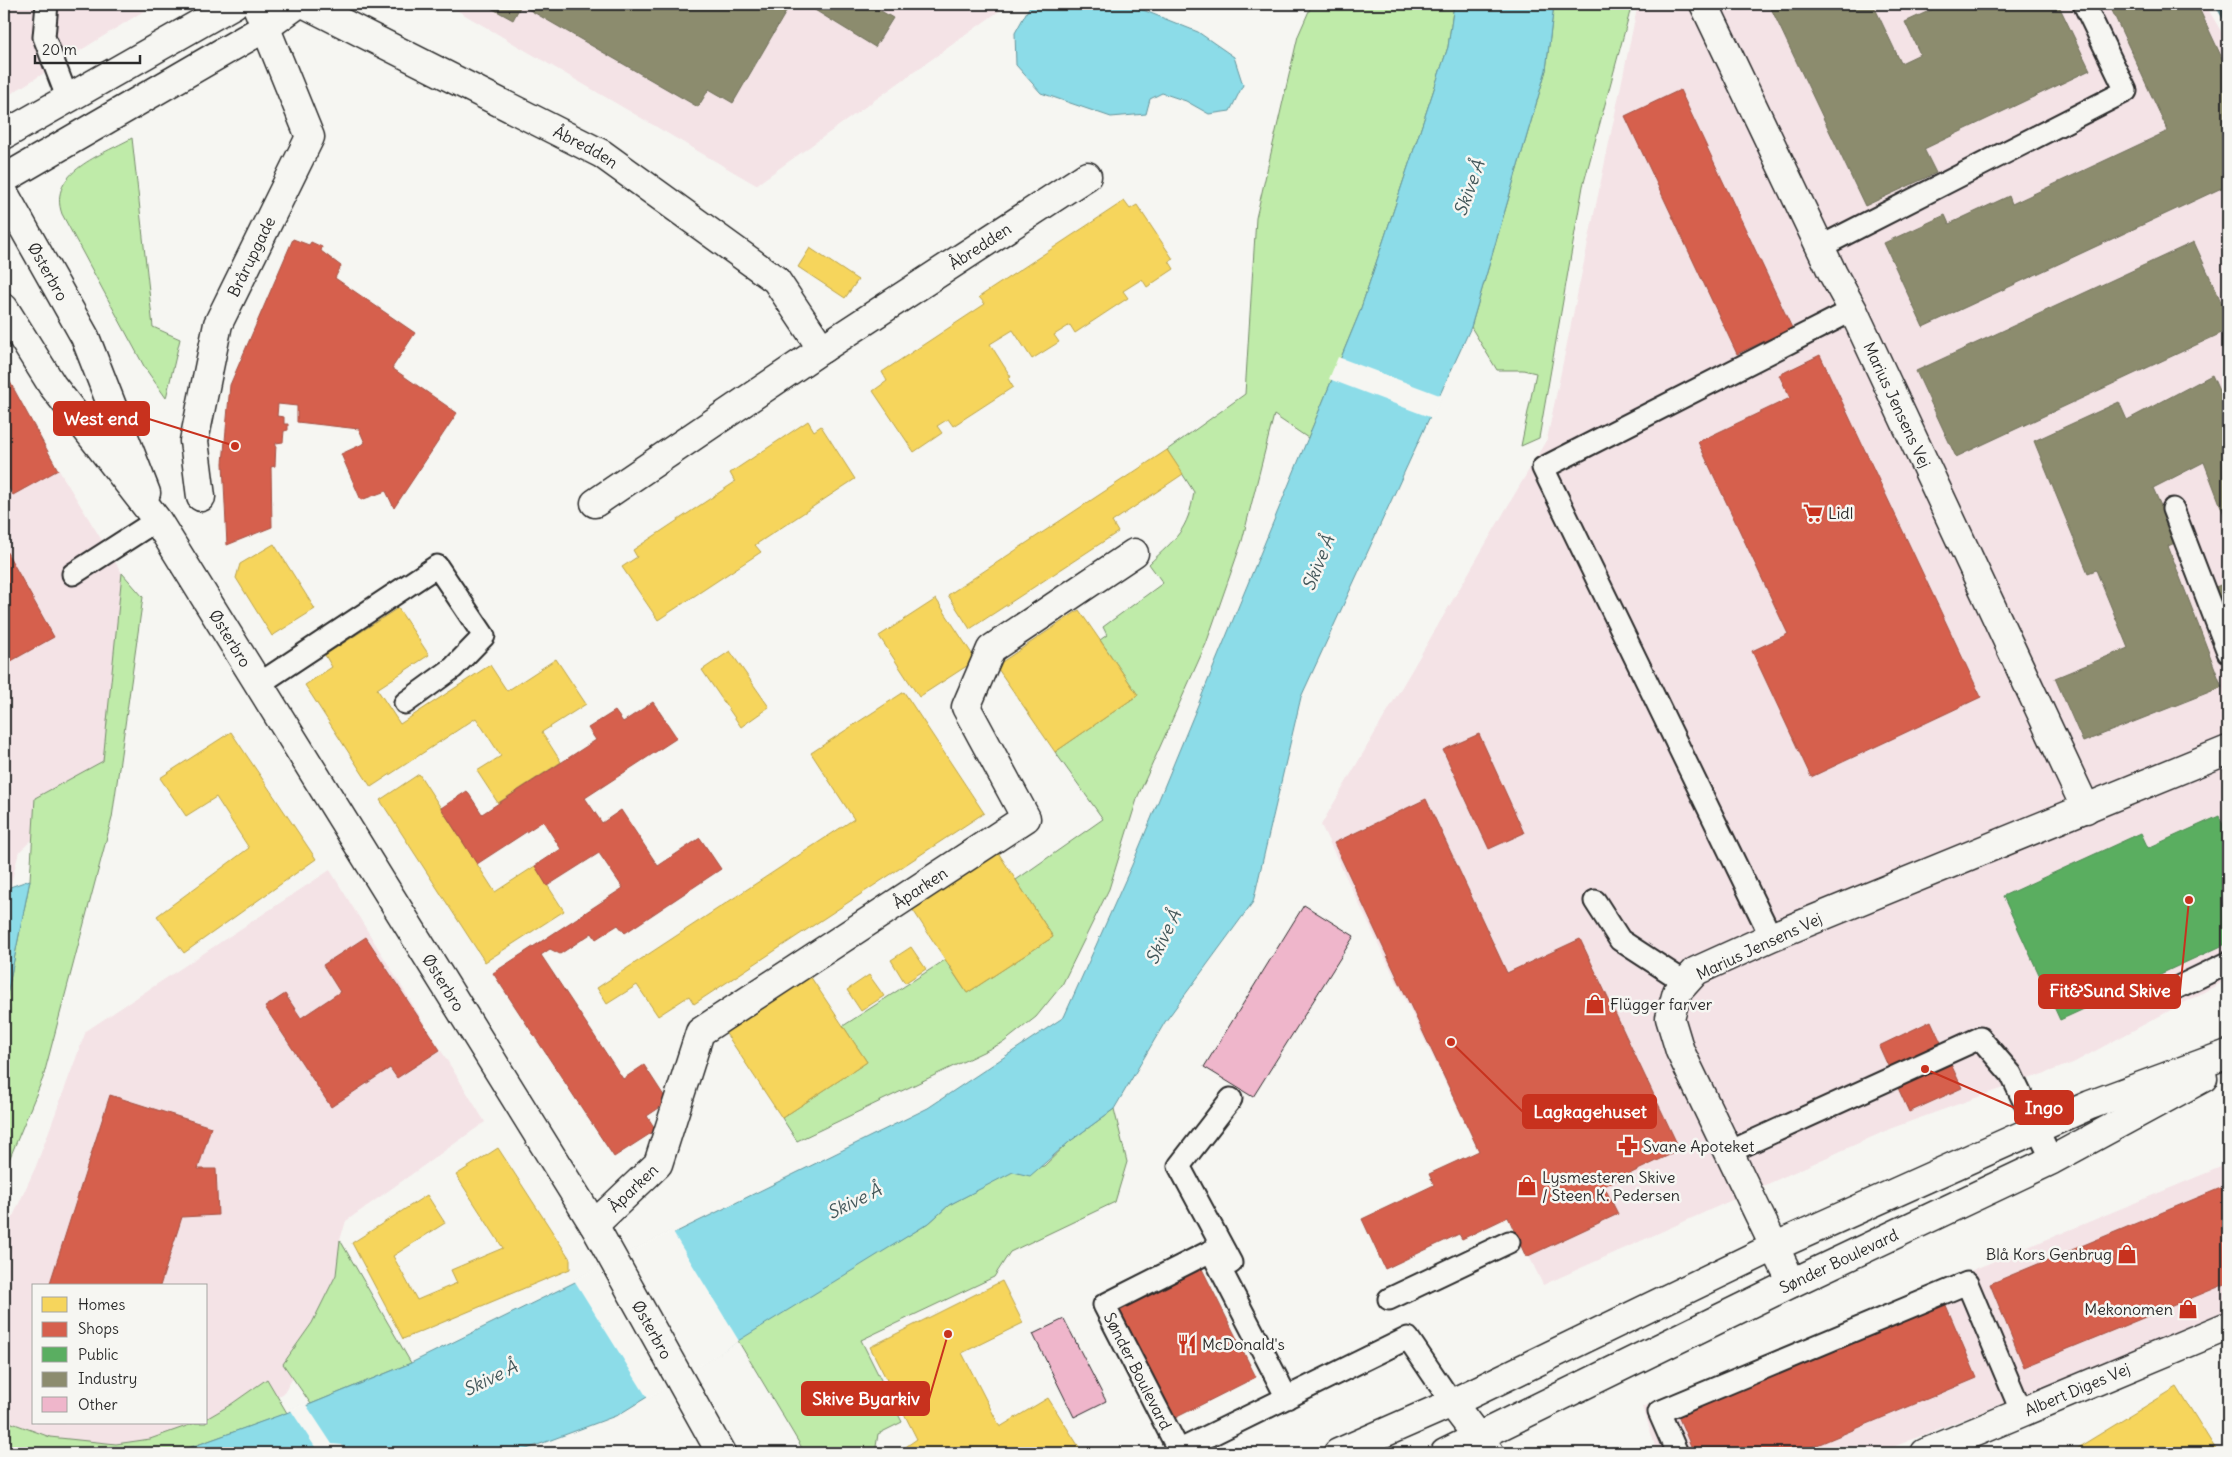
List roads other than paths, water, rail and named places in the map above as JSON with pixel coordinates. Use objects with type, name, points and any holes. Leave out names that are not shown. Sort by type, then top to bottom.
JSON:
[{"type":"street","points":[[4,135],[67,97],[234,4]]},
{"type":"street","points":[[4,179],[261,15],[298,4]]},
{"type":"street","name":"Åbredden","points":[[305,4],[602,154],[776,280],[822,349]]},
{"type":"street","name":"Marius Jensens Vej","points":[[1704,4],[1820,247],[1853,310],[2086,809]]},
{"type":"street","name":"Brårupgade","points":[[201,497],[194,441],[218,324],[310,137],[261,15]]},
{"type":"street","name":"Åbredden","points":[[595,503],[822,349],[1087,176]]},
{"type":"street","name":"Østerbro","points":[[4,193],[85,337],[157,520]]},
{"type":"street","name":"Østerbro","points":[[4,308],[52,385],[157,520],[594,1225],[721,1453]]},
{"type":"street","name":"Åparken","points":[[594,1225],[658,1164],[700,1032],[1026,818],[966,707],[992,649],[1134,553]]},
{"type":"street","name":"Marius Jensens Vej","points":[[1792,1283],[1680,1051],[1670,1018],[1677,992],[1696,971],[1771,937],[2228,750]]},
{"type":"street","points":[[1338,1453],[1452,1403],[1774,1247],[2037,1129],[2090,1106],[2228,1054]]},
{"type":"street","name":"Sønder Boulevard","points":[[1445,1453],[1484,1446],[1792,1283],[2052,1160],[2228,1064]]},
{"type":"street","name":"Albert Diges Vej","points":[[1925,1453],[2228,1326]]},
{"type":"street","points":[[1452,1403],[1484,1446]]},
{"type":"lane","points":[[47,4],[44,37],[67,97]]},
{"type":"lane","points":[[1820,247],[2126,92],[2084,4]]},
{"type":"lane","points":[[1771,937],[1543,468],[1853,310]]},
{"type":"lane","points":[[2173,509],[2228,652]]},
{"type":"lane","points":[[73,574],[157,520]]},
{"type":"lane","points":[[259,684],[438,566],[484,636],[453,668],[405,702]]},
{"type":"lane","points":[[1594,901],[1620,940],[1686,983]]},
{"type":"lane","points":[[2174,989],[2228,963]]},
{"type":"lane","points":[[1729,1152],[1980,1038],[2011,1074],[2052,1160]]},
{"type":"lane","points":[[1231,1100],[1179,1166],[1293,1394]]},
{"type":"lane","points":[[1390,1299],[1509,1242]]},
{"type":"lane","name":"Sønder Boulevard","points":[[1293,1394],[1211,1251],[1104,1305],[1176,1452],[1408,1338],[1452,1403]]},
{"type":"lane","points":[[1677,1453],[1660,1412],[1967,1283],[2022,1413]]},
{"type":"water","points":[[1031,4],[1128,4],[1198,32],[1234,57],[1243,85],[1230,111],[1209,114],[1186,101],[1162,93],[1150,99],[1146,114],[1111,117],[1041,93],[1016,65],[1015,33]]},
{"type":"water","name":"Skive Å","points":[[1454,4],[1554,4],[1546,70],[1471,327],[1301,697],[1253,902],[1165,1022],[1114,1109],[1069,1142],[1030,1176],[1013,1172],[949,1205],[929,1223],[618,1415],[516,1453],[175,1453],[311,1404],[411,1363],[928,1108],[1064,1017],[1132,865],[1359,314],[1448,47]]},
{"type":"water","points":[[30,880],[4,1010],[4,914],[10,887]]},
{"type":"waterway","points":[[2220,4],[2228,18]]},
{"type":"place","name":"West end","points":[[235,446]]},
{"type":"place","name":"Lidl","points":[[1813,513]]},
{"type":"place","name":"Fit&Sund Skive","points":[[2189,900]]},
{"type":"place","name":"Flügger farver","points":[[1595,1004]]},
{"type":"place","name":"Lagkagehuset","points":[[1451,1042]]},
{"type":"place","name":"Ingo","points":[[1925,1069]]},
{"type":"place","name":"Svane Apoteket","points":[[1628,1146]]},
{"type":"place","name":"Lysmesteren Skive / Steen K. Pedersen","points":[[1527,1186]]},
{"type":"place","name":"Blå Kors Genbrug","points":[[2127,1254]]},
{"type":"place","name":"Mekonomen","points":[[2188,1309]]},
{"type":"place","name":"Skive Byarkiv","points":[[948,1334]]},
{"type":"place","name":"McDonald's","points":[[1187,1344]]}]
